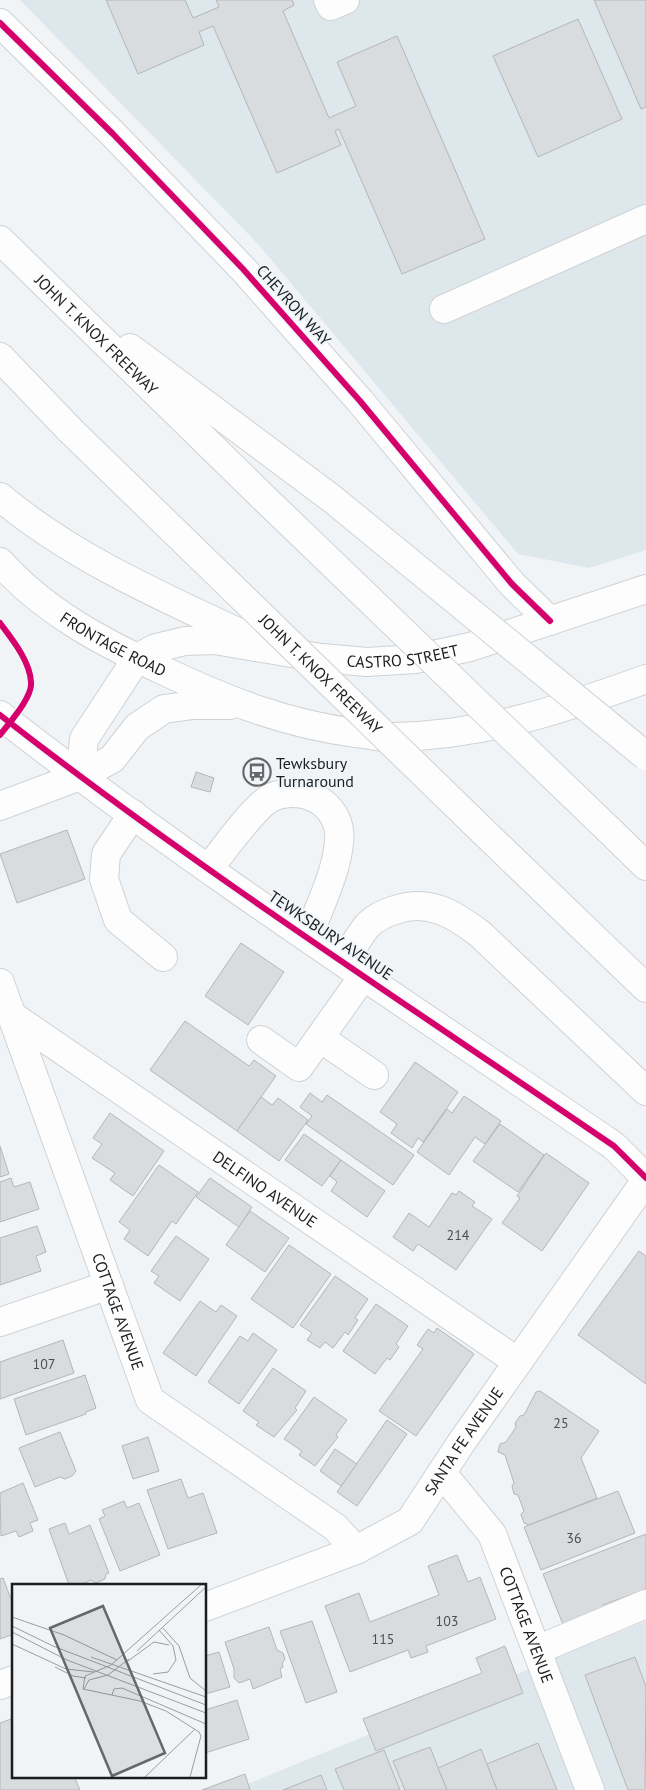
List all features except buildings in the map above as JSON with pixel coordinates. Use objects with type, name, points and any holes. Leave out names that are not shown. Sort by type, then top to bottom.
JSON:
[{"type":"main road","points":[[328,0],[331,6],[345,0]]},
{"type":"main road","name":"CHEVRON WAY","points":[[0,23],[152,174],[256,283],[360,401],[512,584],[550,621]]},
{"type":"main road","points":[[444,309],[646,219]]},
{"type":"main road","name":"JOHN T. KNOX FREEWAY","points":[[0,240],[264,498],[646,866]]},
{"type":"main road","points":[[45,285],[331,498],[646,756]]},
{"type":"main road","name":"JOHN T. KNOX FREEWAY","points":[[0,357],[70,430],[646,988]]},
{"type":"main road","points":[[0,497],[68,546],[123,576],[273,648]]},
{"type":"main road","name":"FRONTAGE ROAD","points":[[0,562],[26,588],[52,609],[91,635],[240,705]]},
{"type":"main road","name":"CASTRO STREET","points":[[137,658],[156,648],[185,641],[215,640],[273,648],[321,658],[367,662],[416,660],[470,647],[646,589]]},
{"type":"main road","points":[[80,776],[84,739],[137,658]]},
{"type":"main road","points":[[0,806],[80,776],[112,759],[137,727],[164,709],[193,705],[240,705],[316,728],[391,738],[485,729],[553,712],[646,679]]},
{"type":"main road","name":"TEWKSBURY AVENUE","points":[[0,715],[80,776],[209,868],[614,1146],[646,1179]]},
{"type":"main road","points":[[209,868],[259,808],[271,798],[286,793],[303,794],[319,800],[331,809],[339,825],[340,842],[335,863],[308,937]]},
{"type":"main road","points":[[133,814],[106,854],[104,879],[118,920],[163,957]]},
{"type":"main road","points":[[261,1040],[299,1067],[320,1038],[354,968],[368,925],[384,914],[417,905],[436,907],[457,916],[480,934],[646,1091]]},
{"type":"main road","name":"COTTAGE AVENUE","points":[[0,983],[150,1400],[335,1527],[356,1550]]},
{"type":"main road","name":"DELFINO AVENUE","points":[[11,1015],[518,1362]]},
{"type":"main road","points":[[320,1038],[374,1075]]},
{"type":"main road","name":"SANTA FE AVENUE","points":[[206,1607],[356,1550],[410,1521],[646,1179]]},
{"type":"main road","points":[[0,1322],[109,1285]]},
{"type":"main road","name":"COTTAGE AVENUE","points":[[442,1473],[492,1534],[590,1790]]},
{"type":"main road","points":[[537,1650],[646,1604]]},
{"type":"main road","points":[[0,1685],[12,1681]]},
{"type":"shaded area","points":[[20,0],[646,0],[646,550],[589,568],[518,554],[258,244]]},
{"type":"shaded area","points":[[646,1621],[646,1790],[233,1790]]},
{"type":"cycle path","points":[[0,23],[113,134],[243,269],[360,401],[512,584],[550,621]]},
{"type":"cycle path","points":[[0,623],[24,658],[31,682],[31,688],[24,702],[0,735]]},
{"type":"cycle path","points":[[0,715],[74,772],[227,882],[614,1146],[646,1178]]},
{"type":"place","name":"Tewksbury Turnaround","points":[[257,772]]}]
